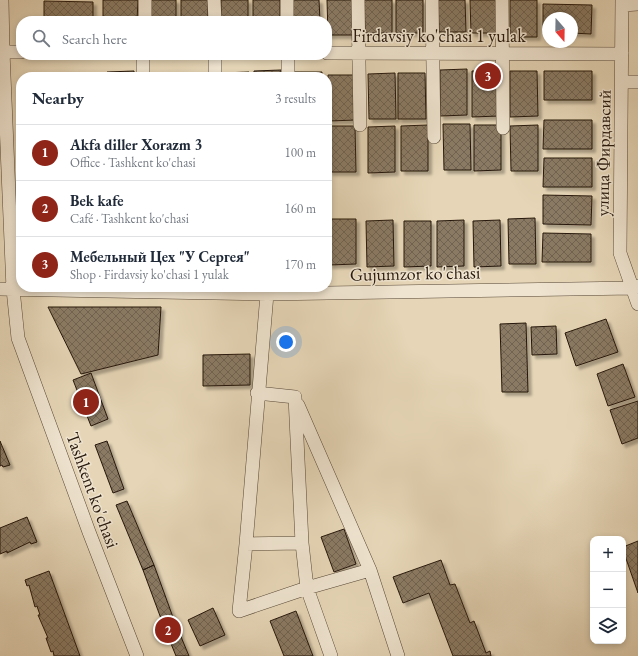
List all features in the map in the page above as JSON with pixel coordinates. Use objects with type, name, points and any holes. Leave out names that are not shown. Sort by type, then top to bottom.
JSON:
[{"type":"street","name":"Tashkent ko'chasi","points":[[2,0],[2,52],[13,289],[18,338],[89,532],[137,656]]},
{"type":"street","points":[[145,0],[145,16]]},
{"type":"street","points":[[214,0],[214,16]]},
{"type":"street","points":[[287,0],[287,16]]},
{"type":"street","points":[[358,0],[360,125]]},
{"type":"street","points":[[432,0],[434,137]]},
{"type":"street","points":[[502,0],[503,128]]},
{"type":"street","points":[[622,2],[638,4]]},
{"type":"street","name":"улица Фирдавсий","points":[[622,2],[620,253],[635,287],[638,304]]},
{"type":"street","points":[[2,52],[16,52]]},
{"type":"street","name":"Firdavsiy ko'chasi 1 yulak","points":[[332,53],[622,54]]},
{"type":"street","points":[[143,60],[143,72]]},
{"type":"street","points":[[215,60],[215,72]]},
{"type":"street","points":[[288,60],[288,72]]},
{"type":"street","points":[[622,82],[638,82]]},
{"type":"street","name":"Gujumzor ko'chasi","points":[[165,292],[267,294],[635,287]]},
{"type":"street","name":"Gujumzor ko'chasi","points":[[0,288],[16,289]]},
{"type":"street","points":[[267,294],[239,611],[307,588],[370,570]]},
{"type":"street","points":[[257,394],[295,398]]},
{"type":"street","points":[[295,398],[302,543],[307,588],[331,656]]},
{"type":"street","points":[[295,398],[370,570],[398,656]]},
{"type":"street","points":[[246,544],[302,543]]},
{"type":"building","points":[[103,0],[138,0],[137,16],[103,16]]},
{"type":"building","points":[[149,0],[176,0],[176,16],[149,16]]},
{"type":"building","points":[[181,0],[208,0],[208,16],[181,16]]},
{"type":"building","points":[[221,0],[248,0],[248,16],[221,16]]},
{"type":"building","points":[[253,0],[280,0],[280,16],[253,16]]},
{"type":"building","points":[[292,0],[319,0],[320,16],[293,16]]},
{"type":"building","points":[[327,0],[354,0],[355,35],[332,35],[332,16],[327,16]]},
{"type":"building","points":[[364,0],[392,0],[392,33],[365,33]]},
{"type":"building","points":[[396,0],[423,0],[423,33],[396,33]]},
{"type":"building","points":[[438,0],[465,0],[466,32],[439,32]]},
{"type":"building","points":[[470,0],[497,0],[498,33],[471,33]]},
{"type":"building","points":[[510,0],[537,0],[537,37],[510,37]]},
{"type":"building","points":[[44,1],[93,2],[93,16],[44,16]]},
{"type":"building","points":[[543,4],[592,5],[591,34],[578,33],[578,12],[543,12]]},
{"type":"building","points":[[467,69],[467,115],[440,116],[440,70]]},
{"type":"building","points":[[281,70],[281,72],[254,72]]},
{"type":"building","points":[[134,71],[134,72],[107,72]]},
{"type":"building","points":[[472,71],[499,71],[499,116],[472,117]]},
{"type":"building","points":[[510,71],[537,71],[538,116],[510,117]]},
{"type":"building","points":[[544,71],[592,71],[592,100],[544,100]]},
{"type":"building","points":[[395,73],[396,119],[369,119],[368,74]]},
{"type":"building","points":[[398,73],[425,73],[426,119],[398,119]]},
{"type":"building","points":[[332,75],[355,75],[356,120],[332,121]]},
{"type":"building","points":[[544,120],[592,120],[592,149],[543,149]]},
{"type":"building","points":[[443,124],[470,124],[471,170],[444,170]]},
{"type":"building","points":[[428,125],[428,171],[401,171],[401,126]]},
{"type":"building","points":[[474,125],[501,125],[501,170],[474,171]]},
{"type":"building","points":[[538,125],[538,171],[511,171],[510,126]]},
{"type":"building","points":[[332,126],[355,126],[356,172],[332,172]]},
{"type":"building","points":[[395,126],[395,172],[368,173],[368,127]]},
{"type":"building","points":[[544,158],[592,158],[592,187],[543,187]]},
{"type":"building","points":[[543,195],[592,196],[591,225],[543,224]]},
{"type":"building","points":[[535,218],[536,264],[509,264],[508,219]]},
{"type":"building","points":[[332,219],[356,219],[356,264],[332,265]]},
{"type":"building","points":[[393,220],[394,266],[367,267],[366,221]]},
{"type":"building","points":[[464,220],[464,266],[437,267],[437,221]]},
{"type":"building","points":[[500,220],[501,266],[474,267],[473,221]]},
{"type":"building","points":[[404,221],[431,221],[431,266],[404,267]]},
{"type":"building","points":[[543,233],[591,234],[591,262],[542,262]]},
{"type":"building","points":[[48,307],[161,307],[158,355],[81,374]]},
{"type":"building","points":[[606,319],[618,352],[576,366],[565,333]]},
{"type":"building","points":[[526,323],[528,392],[502,392],[500,324]]},
{"type":"building","points":[[556,326],[557,354],[532,355],[531,327]]},
{"type":"building","points":[[250,354],[250,385],[203,386],[203,355]]},
{"type":"building","points":[[623,364],[635,397],[608,406],[597,374]]},
{"type":"building","points":[[91,373],[108,419],[91,426],[73,380]]},
{"type":"building","points":[[638,401],[638,438],[622,444],[610,410]]},
{"type":"building","points":[[0,441],[10,465],[3,467],[2,465],[0,466]]},
{"type":"building","points":[[107,441],[124,489],[113,493],[95,445]]},
{"type":"building","points":[[127,501],[154,565],[143,570],[116,505]]},
{"type":"building","points":[[27,517],[37,542],[31,544],[30,542],[7,553],[7,551],[0,554],[0,528]]},
{"type":"building","points":[[344,529],[356,564],[334,572],[321,537]]},
{"type":"building","points":[[638,541],[638,593],[626,559],[626,546]]},
{"type":"building","points":[[441,560],[450,585],[455,584],[470,623],[474,621],[486,653],[490,651],[491,656],[453,656],[429,593],[403,603],[393,577]]},
{"type":"building","points":[[154,565],[174,620],[163,624],[143,570]]},
{"type":"building","points":[[49,571],[80,656],[54,656],[53,651],[51,652],[46,638],[48,638],[38,615],[40,615],[37,606],[35,607],[29,585],[27,586],[25,580]]},
{"type":"building","points":[[213,608],[225,635],[200,646],[188,620]]},
{"type":"building","points":[[296,611],[313,656],[284,656],[270,621]]},
{"type":"building","points":[[174,620],[189,656],[176,656],[163,624]]},
{"type":"place","name":"Мебельный Цех \"У Сергея\"","points":[[488,76]]},
{"type":"place","name":"Akfa diller Xorazm 3","points":[[86,402]]},
{"type":"place","name":"Bek kafe","points":[[168,630]]}]
